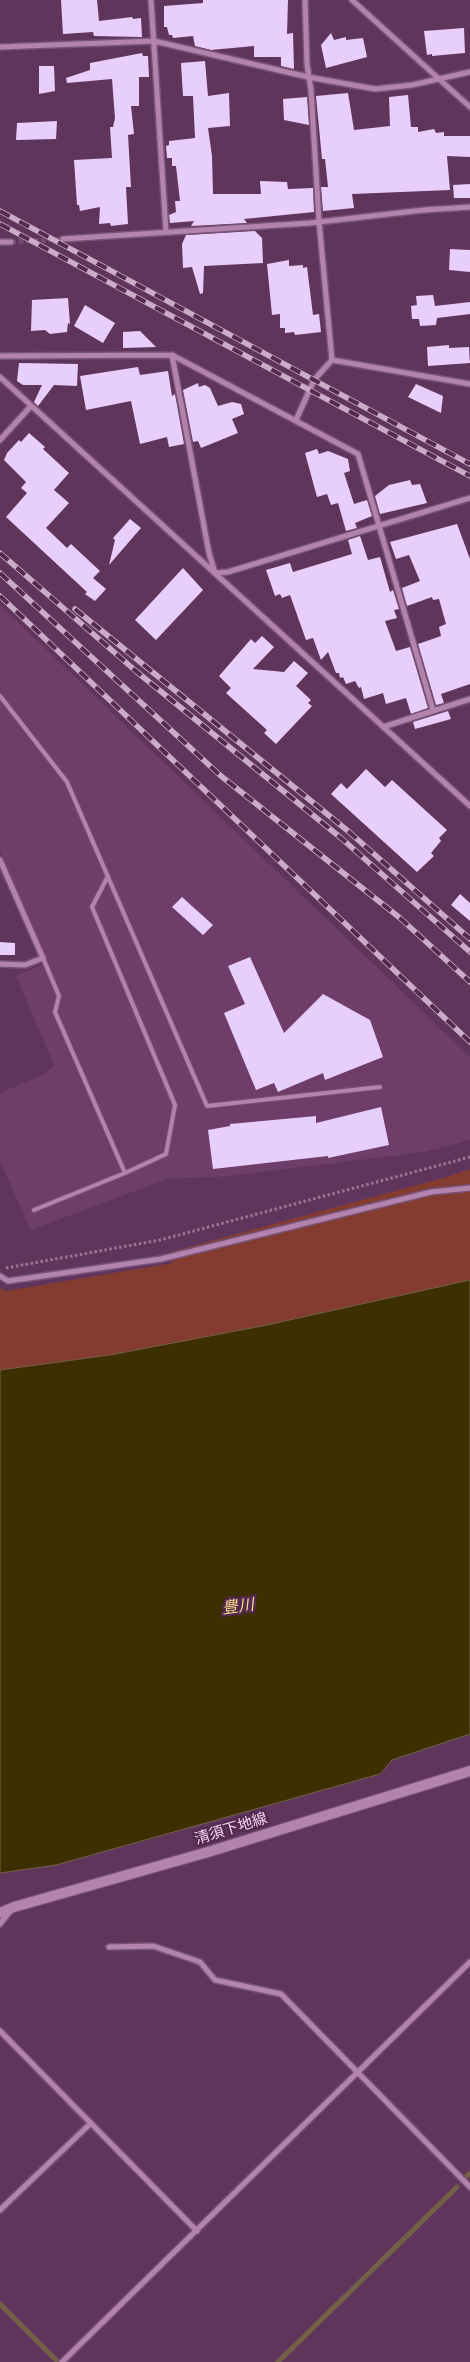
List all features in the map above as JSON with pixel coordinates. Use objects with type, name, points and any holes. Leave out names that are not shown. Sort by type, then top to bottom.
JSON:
[{"type":"main road","name":"清須下地線","points":[[0,1913],[14,1906],[208,1852],[470,1771]]},
{"type":"street","points":[[152,0],[166,231]]},
{"type":"street","points":[[296,420],[314,380],[332,360],[319,220],[304,0]]},
{"type":"street","points":[[352,0],[470,107]]},
{"type":"street","points":[[0,47],[154,41],[308,77],[375,89],[412,85],[470,72]]},
{"type":"street","points":[[63,239],[310,223],[319,220],[470,207]]},
{"type":"street","points":[[0,242],[11,242]]},
{"type":"street","points":[[0,356],[172,355],[358,454],[433,710]]},
{"type":"street","points":[[172,355],[209,553],[215,573]]},
{"type":"street","points":[[332,360],[470,384]]},
{"type":"street","points":[[0,377],[470,806]]},
{"type":"street","points":[[0,440],[31,406]]},
{"type":"street","points":[[215,573],[228,572],[470,498]]},
{"type":"street","points":[[383,727],[470,699]]},
{"type":"street","points":[[0,860],[43,958],[25,964],[0,964]]},
{"type":"street","points":[[0,1276],[8,1281],[161,1259],[431,1192],[470,1188]]},
{"type":"street","points":[[0,1906],[14,1906]]},
{"type":"street","points":[[0,1924],[14,1906]]},
{"type":"street","points":[[109,1947],[152,1946],[200,1962],[214,1980],[281,1994],[357,2074],[470,2187]]},
{"type":"street","points":[[62,2362],[470,1962]]},
{"type":"street","points":[[0,2031],[197,2231]]},
{"type":"street","points":[[0,2210],[91,2123]]},
{"type":"lane","points":[[0,696],[67,782],[206,1106],[380,1087]]},
{"type":"lane","points":[[34,1210],[166,1154],[175,1105],[92,907],[108,876]]},
{"type":"lane","points":[[43,958],[59,996],[55,1012],[125,1172]]},
{"type":"path","points":[[0,1269],[160,1240],[470,1157]]},
{"type":"shaded area","points":[[0,605],[470,1057],[470,1140],[424,1152],[231,1176],[167,1179],[31,1230],[0,1161],[0,1093],[45,1074],[54,1065],[16,976],[48,962],[0,851]]},
{"type":"shaded area","points":[[470,1169],[470,1280],[267,1325],[110,1355],[0,1370],[0,1288],[6,1291],[173,1263],[170,1252],[447,1177]]},
{"type":"water","name":"豊川","points":[[470,1280],[470,1734],[392,1760],[380,1774],[56,1865],[0,1873],[0,1370],[110,1355],[267,1325]]},
{"type":"building","points":[[61,0],[97,0],[99,21],[132,17],[133,19],[141,18],[142,37],[94,36],[93,32],[63,34]]},
{"type":"building","points":[[203,0],[288,0],[287,34],[293,33],[294,69],[281,66],[281,57],[254,57],[254,46],[211,50],[195,46],[193,36],[173,38],[172,35],[169,35],[167,27],[164,27],[164,6],[203,3]]},
{"type":"building","points":[[464,28],[465,53],[427,55],[424,31]]},
{"type":"building","points":[[331,33],[334,40],[346,37],[346,40],[363,38],[367,57],[326,68],[321,45]]},
{"type":"building","points":[[142,53],[143,56],[148,56],[149,77],[139,77],[139,106],[131,106],[134,134],[128,135],[131,187],[126,187],[128,224],[111,226],[110,223],[99,224],[100,207],[80,211],[79,205],[77,205],[74,160],[112,158],[110,127],[113,127],[115,118],[112,79],[67,83],[66,78],[90,70],[90,63]]},
{"type":"building","points":[[205,61],[208,96],[229,93],[230,126],[208,128],[212,156],[213,194],[261,194],[260,181],[287,182],[288,189],[313,188],[314,212],[244,219],[247,223],[191,226],[194,221],[170,223],[169,215],[176,212],[175,201],[180,201],[176,166],[172,166],[172,158],[167,158],[166,146],[169,145],[169,141],[195,138],[193,96],[183,96],[181,63]]},
{"type":"building","points":[[39,66],[54,66],[55,91],[39,94]]},
{"type":"building","points":[[348,93],[354,130],[390,126],[389,97],[408,95],[411,127],[418,127],[418,132],[434,129],[436,133],[444,132],[444,136],[470,136],[470,157],[447,156],[450,190],[352,194],[354,208],[323,211],[321,187],[328,187],[325,159],[322,159],[316,96]]},
{"type":"building","points":[[307,97],[309,125],[284,120],[283,99]]},
{"type":"building","points":[[57,121],[56,139],[16,140],[17,123]]},
{"type":"building","points":[[470,184],[470,198],[454,198],[453,185]]},
{"type":"building","points":[[255,231],[262,238],[263,263],[204,266],[203,293],[200,294],[192,267],[183,268],[182,244],[186,235]]},
{"type":"building","points":[[450,249],[470,250],[470,272],[449,270]]},
{"type":"building","points":[[289,260],[289,266],[303,265],[303,268],[307,267],[313,315],[319,314],[321,332],[295,335],[294,332],[285,333],[285,328],[280,328],[280,314],[272,315],[267,264]]},
{"type":"building","points":[[433,295],[435,306],[470,302],[470,314],[437,318],[436,325],[420,326],[419,319],[412,319],[411,306],[417,305],[416,296]]},
{"type":"building","points":[[68,298],[70,324],[68,323],[67,332],[50,334],[45,330],[31,331],[32,300]]},
{"type":"building","points":[[85,305],[115,323],[103,343],[74,326]]},
{"type":"building","points":[[140,331],[156,347],[123,348],[123,332]]},
{"type":"building","points":[[449,345],[449,348],[469,347],[470,363],[428,366],[427,347]]},
{"type":"building","points":[[19,363],[78,364],[77,386],[54,385],[38,406],[34,402],[42,385],[23,385],[17,381]]},
{"type":"building","points":[[138,367],[140,375],[168,371],[172,396],[175,394],[184,444],[169,447],[167,437],[140,444],[131,401],[86,410],[80,376]]},
{"type":"building","points":[[198,383],[199,387],[205,385],[210,388],[218,406],[232,402],[241,404],[244,414],[232,419],[238,433],[201,448],[198,441],[193,442],[183,390]]},
{"type":"building","points":[[416,384],[443,396],[441,413],[408,397]]},
{"type":"building","points":[[29,433],[69,473],[54,490],[69,503],[46,528],[67,548],[71,544],[100,571],[93,578],[106,589],[95,601],[85,594],[87,592],[6,517],[27,493],[21,488],[26,482],[4,460],[7,453],[19,440],[21,442]]},
{"type":"building","points":[[317,449],[319,454],[328,451],[348,459],[350,471],[344,473],[354,504],[367,500],[372,516],[355,523],[357,528],[346,531],[338,503],[331,505],[327,494],[317,497],[305,453]]},
{"type":"building","points":[[410,480],[412,485],[420,484],[427,503],[380,514],[375,496],[389,485]]},
{"type":"building","points":[[130,519],[141,528],[109,565],[115,540],[113,538]]},
{"type":"building","points":[[457,524],[470,559],[470,684],[441,694],[444,703],[436,705],[418,644],[441,636],[439,627],[446,624],[439,599],[433,600],[432,597],[407,606],[402,588],[420,581],[409,555],[396,559],[390,542]]},
{"type":"building","points":[[360,536],[368,560],[380,557],[390,592],[393,590],[399,609],[394,610],[397,618],[385,621],[396,651],[410,647],[428,708],[411,714],[406,698],[386,704],[383,693],[364,699],[361,687],[359,688],[355,681],[346,684],[343,677],[340,678],[339,673],[336,673],[328,652],[321,660],[313,638],[306,640],[290,595],[282,598],[280,594],[275,596],[266,570],[290,563],[293,572],[352,554],[348,540]]},
{"type":"building","points":[[183,568],[203,590],[156,640],[135,620]]},
{"type":"building","points":[[262,636],[274,647],[253,669],[284,672],[294,661],[308,673],[296,686],[311,700],[308,703],[312,706],[276,744],[264,733],[267,730],[226,693],[231,688],[219,676],[251,639],[255,643]]},
{"type":"building","points":[[448,711],[451,719],[415,729],[413,722]]},
{"type":"building","points":[[366,769],[385,787],[392,780],[447,830],[439,838],[441,841],[431,853],[434,856],[417,872],[331,794],[341,783],[347,789]]},
{"type":"building","points":[[460,894],[470,903],[470,921],[451,905]]},
{"type":"building","points":[[182,897],[213,925],[203,935],[172,907]]},
{"type":"building","points":[[0,942],[15,943],[15,955],[0,955]]},
{"type":"building","points":[[250,957],[284,1033],[323,994],[370,1020],[383,1057],[325,1080],[323,1073],[278,1092],[274,1083],[256,1090],[224,1013],[245,1004],[228,966]]},
{"type":"building","points":[[381,1107],[389,1145],[328,1158],[328,1156],[213,1169],[208,1130],[230,1126],[230,1124],[316,1116],[316,1123]]},
{"type":"waterway","points":[[464,2179],[470,2173]]},
{"type":"waterway","points":[[278,2362],[457,2187]]},
{"type":"waterway","points":[[0,2304],[58,2362]]},
{"type":"tunnel","points":[[11,242],[63,239]]},
{"type":"railway","points":[[0,211],[470,464]]},
{"type":"railway","points":[[0,224],[470,476]]},
{"type":"railway","points":[[0,553],[137,672],[341,838],[470,952]]},
{"type":"railway","points":[[0,573],[221,776],[400,918],[470,982]]},
{"type":"railway","points":[[0,596],[470,1042]]},
{"type":"railway","points":[[75,609],[348,831],[470,939]]}]
